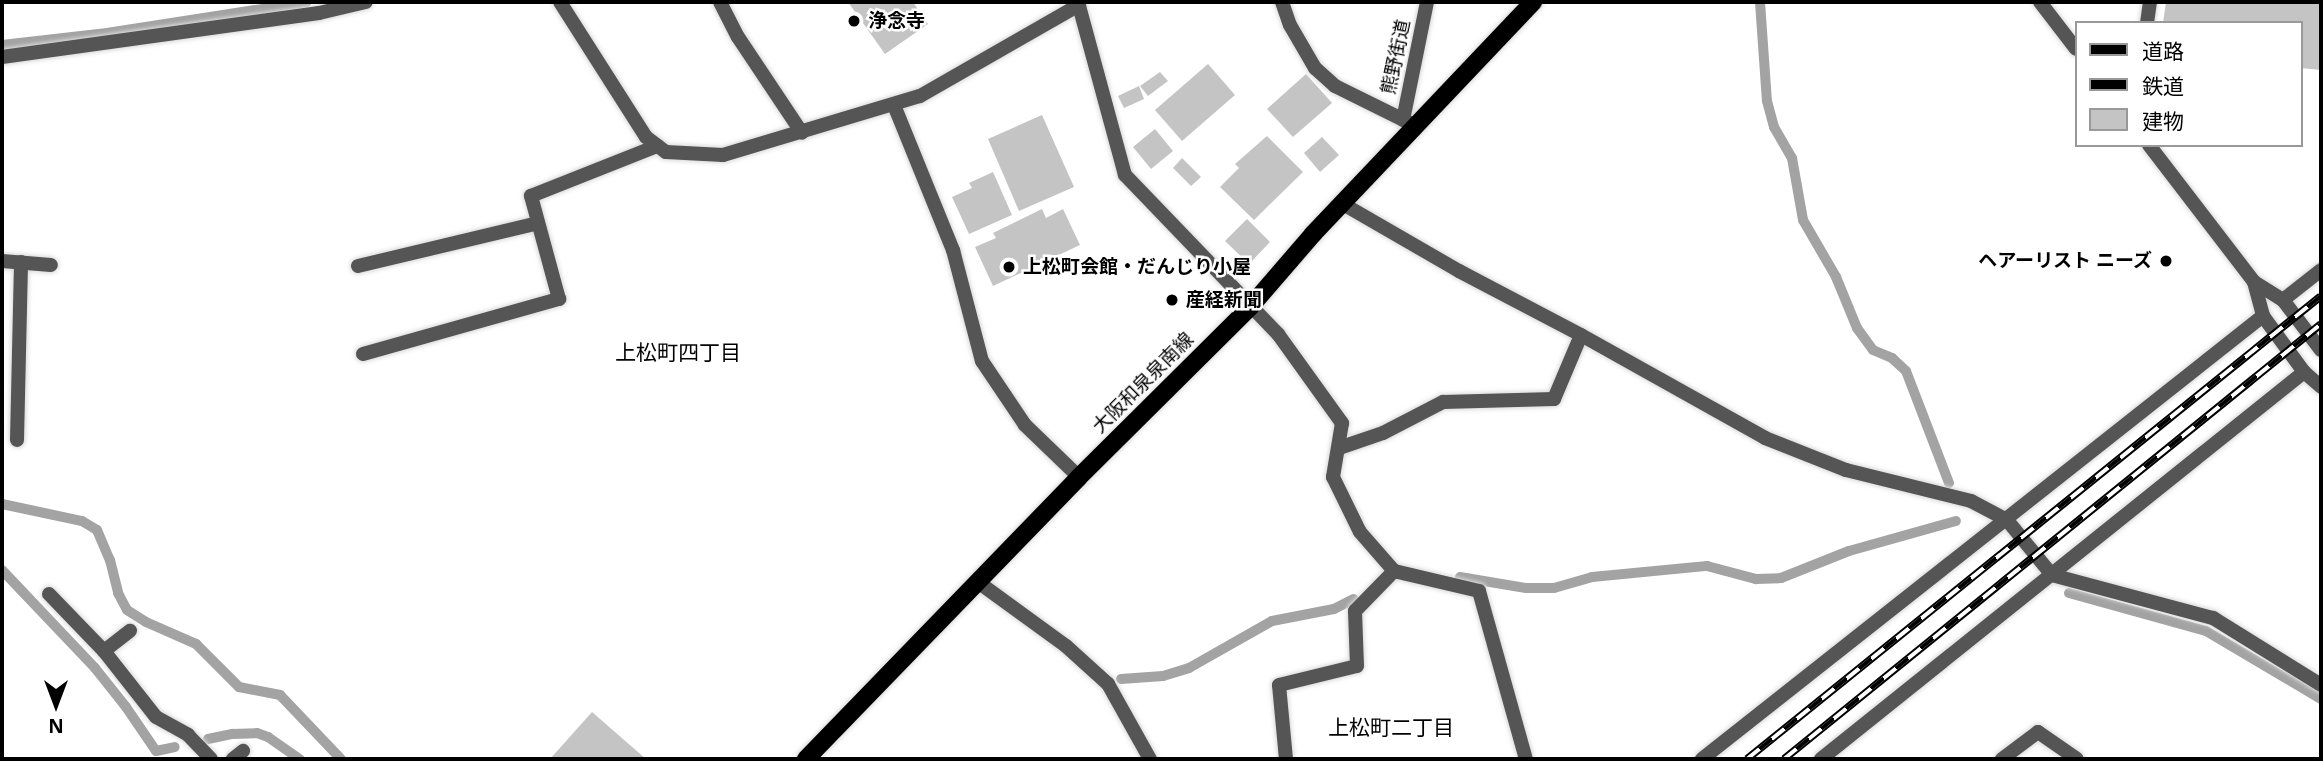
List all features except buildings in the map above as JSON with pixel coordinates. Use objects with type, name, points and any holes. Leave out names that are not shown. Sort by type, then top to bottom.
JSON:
[{"type":"main road","name":"大阪和泉泉南線","points":[[806,759],[1079,477],[1250,307],[1343,204],[1409,123],[1533,2]]},
{"type":"street","points":[[2,57],[318,13],[366,2]]},
{"type":"street","points":[[560,2],[646,137],[666,152],[723,155],[919,96],[1078,3],[1125,175],[1278,334],[1342,424],[1334,477],[1360,532],[1394,571],[1479,591],[1526,759]]},
{"type":"street","points":[[720,2],[738,37],[802,133]]},
{"type":"street","points":[[1282,2],[1290,25],[1315,68],[1335,86],[1409,123]]},
{"type":"street","name":"熊野街道","points":[[1409,123],[1427,2]]},
{"type":"street","points":[[2040,2],[2074,46]]},
{"type":"street","points":[[2147,21],[2150,2]]},
{"type":"street","points":[[894,105],[953,250],[982,361],[1025,425],[1079,477]]},
{"type":"street","points":[[363,354],[559,299],[531,196],[657,146]]},
{"type":"street","points":[[2152,147],[2254,282],[2283,300],[2321,350]]},
{"type":"street","points":[[1343,204],[1459,271],[1581,335],[1765,438],[1846,470],[1971,501],[2007,520],[2052,575],[2213,618],[2321,685]]},
{"type":"street","points":[[358,266],[538,223]]},
{"type":"street","points":[[2,261],[51,265]]},
{"type":"street","points":[[17,440],[22,262]]},
{"type":"street","points":[[2283,300],[2321,270]]},
{"type":"street","points":[[2254,282],[2263,316],[2304,372],[2321,387]]},
{"type":"street","points":[[1702,759],[2263,316]]},
{"type":"street","points":[[1339,448],[1383,433],[1443,402],[1554,399],[1581,335]]},
{"type":"street","points":[[1821,759],[2304,372]]},
{"type":"street","points":[[1286,759],[1279,685],[1357,666],[1356,611],[1394,571]]},
{"type":"street","points":[[978,582],[1066,646],[1108,684],[1150,759]]},
{"type":"street","points":[[49,594],[104,652],[156,717],[188,735],[211,759]]},
{"type":"street","points":[[104,652],[130,631]]},
{"type":"street","points":[[2002,759],[2038,732],[2077,759]]},
{"type":"waterway","points":[[2,45],[107,33],[307,2]]},
{"type":"waterway","points":[[1760,2],[1767,101],[1774,127],[1792,158],[1803,220],[1836,277],[1857,328],[1873,350],[1892,358],[1906,371],[1949,483]]},
{"type":"waterway","points":[[2,504],[82,521],[97,530],[110,560],[118,593],[127,610],[146,622],[196,644],[239,687],[280,695],[341,759]]},
{"type":"waterway","points":[[1460,577],[1526,588],[1554,588],[1592,577],[1707,566],[1756,579],[1781,578],[1849,551],[1956,521]]},
{"type":"waterway","points":[[2,570],[95,668],[156,751],[175,747]]},
{"type":"waterway","points":[[2069,593],[2206,631],[2321,699]]},
{"type":"waterway","points":[[1121,679],[1163,676],[1189,668],[1272,621],[1334,609],[1354,599]]},
{"type":"waterway","points":[[208,739],[257,733],[268,737],[300,759]]},
{"type":"railway","points":[[1747,759],[2321,296]]},
{"type":"railway","points":[[1784,759],[2321,324]]},
{"type":"place","name":"浄念寺","points":[[854,21]]},
{"type":"place","name":"ヘアーリスト ニーズ","points":[[2166,261]]},
{"type":"place","name":"上松町会館・だんじり小屋","points":[[1009,267]]},
{"type":"place","name":"産経新聞","points":[[1172,300]]},
{"type":"district","name":"上松町四丁目","points":[[678,352]]},
{"type":"district","name":"上松町二丁目","points":[[1391,727]]}]
